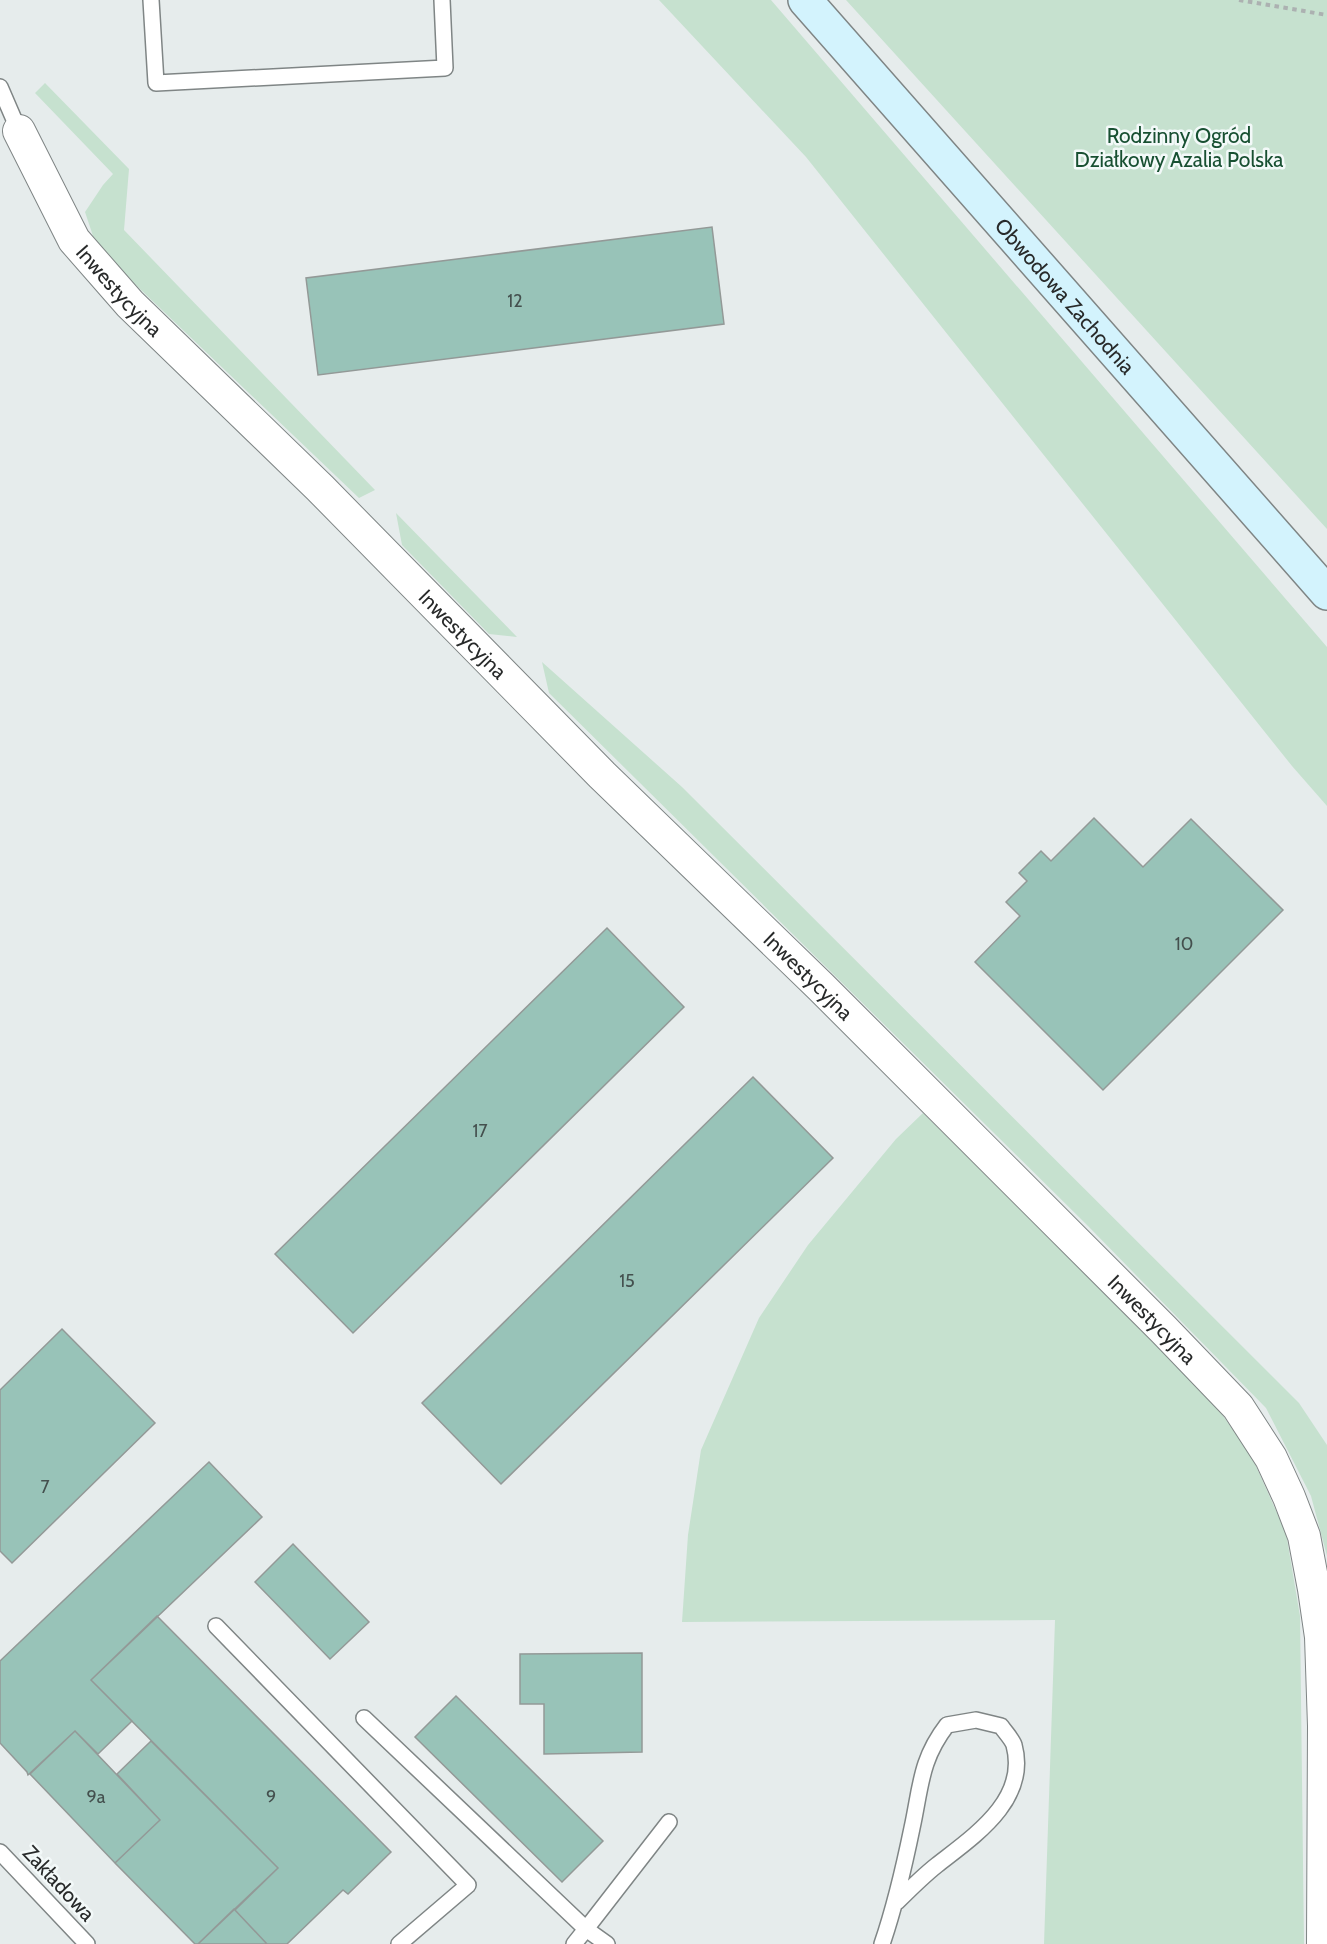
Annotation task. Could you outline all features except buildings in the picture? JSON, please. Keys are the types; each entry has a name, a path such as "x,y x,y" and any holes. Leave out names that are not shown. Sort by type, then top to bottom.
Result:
{"main road":[{"name":"Obwodowa Zachodnia","path":"805,0 1327,593"}],"street":[{"name":"Inwestycyjna","path":"18,131 74,240 130,304 320,488 602,775 821,987 1239,1407 1271,1458 1289,1497 1304,1536 1314,1589 1321,1637 1324,1726 1323,1944"}],"lane":[{"path":"151,0 156,84 445,68 442,0"},
{"path":"0,87 18,131"},
{"path":"216,1626 468,1885 399,1944"},
{"path":"364,1718 586,1929 607,1944"},
{"path":"882,1944 897,1902 924,1763 935,1741 947,1725 975,1720 1001,1726 1014,1744 1016,1775 1005,1805 971,1839 934,1867 897,1902"},
{"path":"574,1944 669,1822"},
{"name":"Zakładowa","path":"0,1852 87,1944"}],"path":[{"path":"1239,0 1327,15"}],"green space":[{"path":"659,0 771,0 1327,647 1327,806 1292,766 806,157"},
{"name":"Rodzinny Ogród Działkowy Azalia Polska","path":"846,0 1327,0 1327,529"},
{"path":"45,83 129,169 124,230 375,490 359,498 119,269 94,239 85,212 113,174 35,93"},
{"path":"396,513 517,637 489,634 402,545"},
{"path":"542,662 682,787 1299,1403 1327,1445 1327,1556 1311,1496 1266,1408 1088,1226 549,693"},
{"path":"923,1113 1205,1390 1252,1457 1286,1533 1300,1616 1304,1944 1044,1944 1055,1620 682,1622 688,1535 701,1450 759,1318 808,1245 896,1139"}]}
